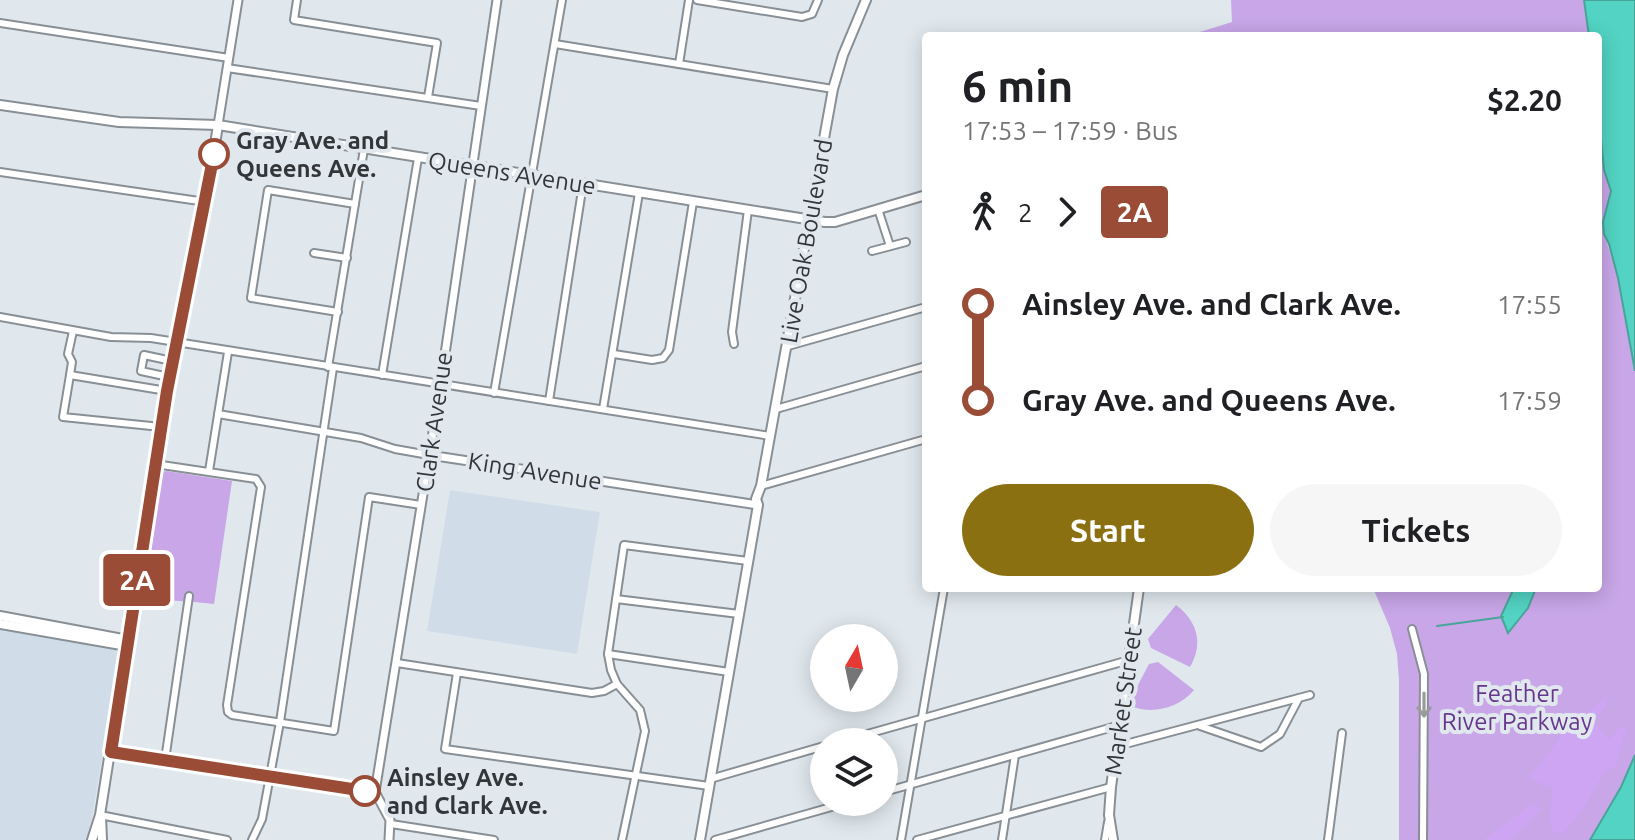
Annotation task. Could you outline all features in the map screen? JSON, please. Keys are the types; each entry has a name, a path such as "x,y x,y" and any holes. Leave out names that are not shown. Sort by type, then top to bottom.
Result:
{"main road":[{"name":"Live Oak Boulevard","path":"700,840 833,89 843,55 866,0"},
{"name":"Queens Avenue","path":"0,105 119,122 218,125 830,222 922,196"},
{"path":"92,840 100,815 111,752 169,377 206,202 218,125"},
{"name":"Market Street","path":"1113,840 1109,815 1111,787 1138,592"},
{"path":"0,616 128,643"},
{"path":"0,624 128,643"},
{"path":"100,815 102,840"}],"street":[{"path":"218,125 238,0"},
{"path":"297,0 294,20 437,43 428,97"},
{"name":"Clark Avenue","path":"375,792 497,0"},
{"path":"494,393 562,0"},
{"path":"679,64 689,0"},
{"path":"697,0 802,17 812,14 818,1"},
{"path":"750,9 752,0"},
{"path":"0,23 229,58"},
{"path":"555,44 833,89"},
{"path":"227,68 481,106"},
{"path":"252,840 262,819 280,722 364,149"},
{"path":"382,375 418,158"},
{"path":"0,172 206,202"},
{"path":"549,401 583,184"},
{"path":"338,312 251,298 268,190 355,204"},
{"path":"603,409 639,193"},
{"path":"614,354 652,360 663,358 669,350 693,202"},
{"path":"878,209 890,246"},
{"path":"734,344 732,332 748,210"},
{"path":"872,251 906,242"},
{"path":"314,253 347,258"},
{"path":"788,346 922,308"},
{"path":"0,317 111,337 151,338 770,436"},
{"path":"73,331 68,354 72,362 63,417 161,427"},
{"path":"209,471 228,352"},
{"path":"169,377 141,371 142,363 144,355 172,361"},
{"path":"776,409 922,367"},
{"path":"70,375 167,391"},
{"name":"King Avenue","path":"218,414 361,438 395,449 429,455 758,505"},
{"path":"761,486 922,440"},
{"path":"155,464 256,479 261,487 228,712 334,731 369,497 421,505"},
{"path":"622,840 645,731 644,720 634,701 617,684 608,654 624,545 748,561"},
{"path":"901,840 943,592"},
{"path":"165,760 189,596"},
{"path":"616,599 739,614"},
{"path":"1412,629 1424,674 1423,840"},
{"path":"608,654 729,672"},
{"path":"887,728 1129,660"},
{"path":"397,663 592,693 617,684"},
{"path":"457,673 445,749 636,776 709,782 810,750"},
{"path":"1118,746 1310,695"},
{"path":"1198,725 1261,747 1280,734 1299,698"},
{"path":"898,788 1120,725"},
{"path":"1328,840 1342,733"},
{"path":"111,752 375,792 391,824 389,840"},
{"path":"1002,840 1015,755"},
{"path":"917,840 1111,787"},
{"path":"715,840 810,813"},
{"path":"100,815 227,840"},
{"name":"Market Street","path":"1105,840 1109,815"},
{"path":"391,824 494,840"}],"shaded area":[{"path":"1584,0 1635,0 1635,371 1618,278 1604,234 1603,222 1611,191 1604,170 1602,149 1602,32 1588,32"},
{"path":"450,490 600,512 577,654 427,631"},
{"path":"1512,592 1534,592 1528,608 1508,633 1501,616"},
{"path":"0,630 121,650 88,840 0,840"},
{"path":"1606,696 1606,706 1593,721 1609,739 1621,726 1627,729 1615,766 1604,773 1584,808 1563,834 1554,833 1550,824 1552,787 1529,776 1559,739 1571,713 1574,710 1579,715 1587,713"},
{"path":"1635,755 1635,840 1590,840 1621,787"},
{"path":"1533,803 1542,809 1511,840 1483,840"}],"green space":[{"path":"1231,0 1584,0 1588,32 1200,32 1232,22"},
{"name":"Feather River Parkway","path":"1602,151 1611,191 1603,222 1604,233 1618,278 1635,371 1635,755 1621,787 1590,840 1399,840 1399,680 1397,654 1375,592 1602,592"},
{"path":"163,472 232,481 214,604 144,597"},
{"path":"1176,605 1189,618 1196,633 1197,649 1190,667 1151,648 1148,639"},
{"path":"1158,662 1194,690 1181,701 1165,708 1148,710 1131,706 1128,704 1149,664"}],"waterway":[{"path":"1437,626 1503,617"}],"bus line":[{"name":"2A","path":"214,154 167,391 111,752 365,791"}],"place":[{"name":"Gray Ave. and Queens Ave.","path":"214,154"},
{"name":"Ainsley Ave. and Clark Ave.","path":"365,791"}]}
